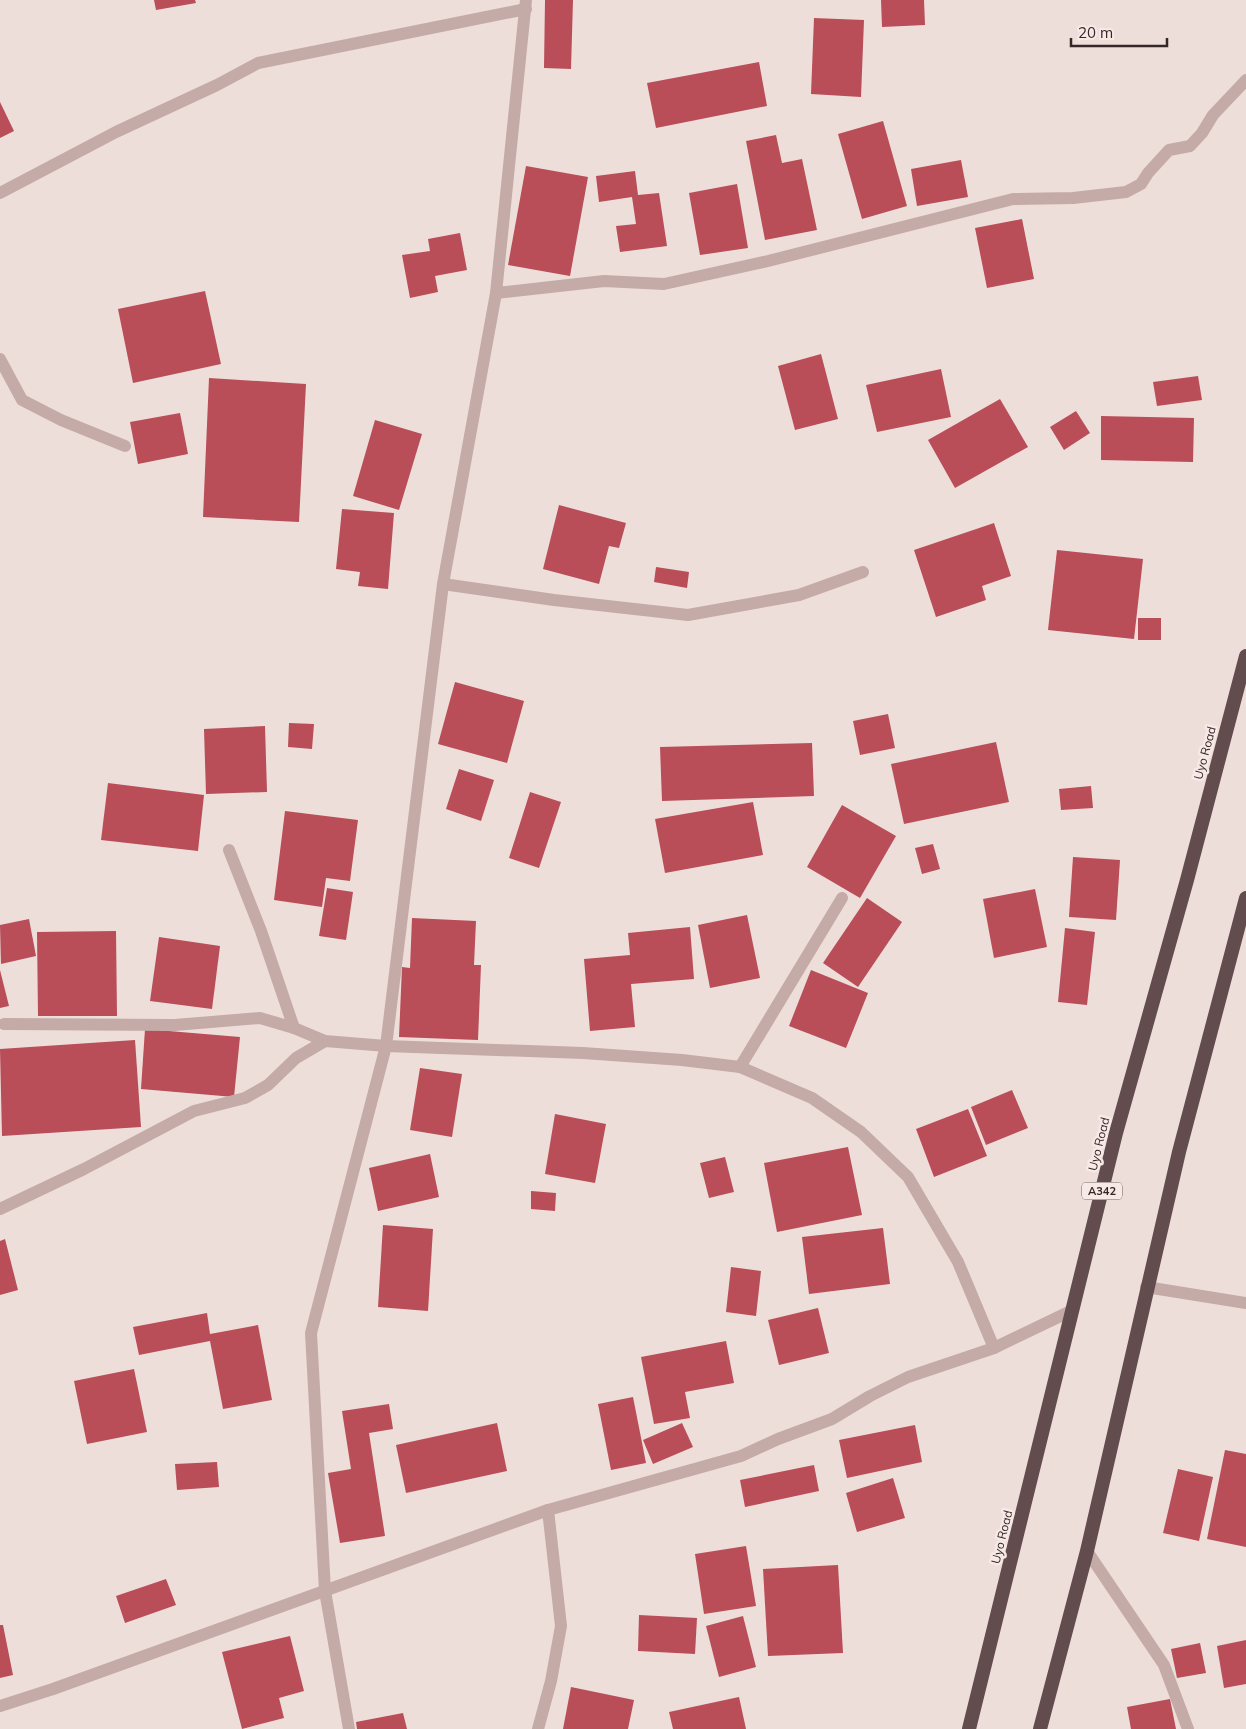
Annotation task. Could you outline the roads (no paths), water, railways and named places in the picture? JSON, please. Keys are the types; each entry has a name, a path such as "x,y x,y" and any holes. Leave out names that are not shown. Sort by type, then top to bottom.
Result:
{"highway":[{"name":"Uyo Road","path":"969,1729 1116,1133 1187,880 1246,656"},
{"path":"1040,1729 1087,1551 1146,1287 1179,1152 1246,898"}],"street":[{"path":"0,193 116,132 217,85 258,63 526,5 496,293 443,584 386,1046 311,1333 325,1591 349,1729"},
{"path":"496,293 604,281 664,284 768,261 1013,199 1074,198 1126,192 1141,184 1148,173 1169,150 1190,146 1202,133 1213,115 1246,80"},
{"path":"0,359 22,400 61,420 125,446"},
{"path":"443,584 554,600 688,615 799,596 864,572"},
{"path":"229,850 261,931 294,1028"},
{"path":"740,1068 842,898"},
{"path":"4,1024 175,1024 260,1018 294,1028 325,1041 386,1046 583,1053 682,1060 740,1068 812,1098 861,1132 908,1177 958,1262 994,1348"},
{"path":"0,1209 84,1169 194,1111 245,1098 268,1085 296,1058 325,1041"},
{"path":"1146,1287 1246,1303"},
{"path":"0,1706 53,1689 548,1510 741,1456 778,1439 832,1419 870,1396 908,1377 994,1348 1073,1310"},
{"path":"538,1729 552,1681 561,1626 548,1510"},
{"path":"1087,1551 1164,1665 1188,1729"}]}
